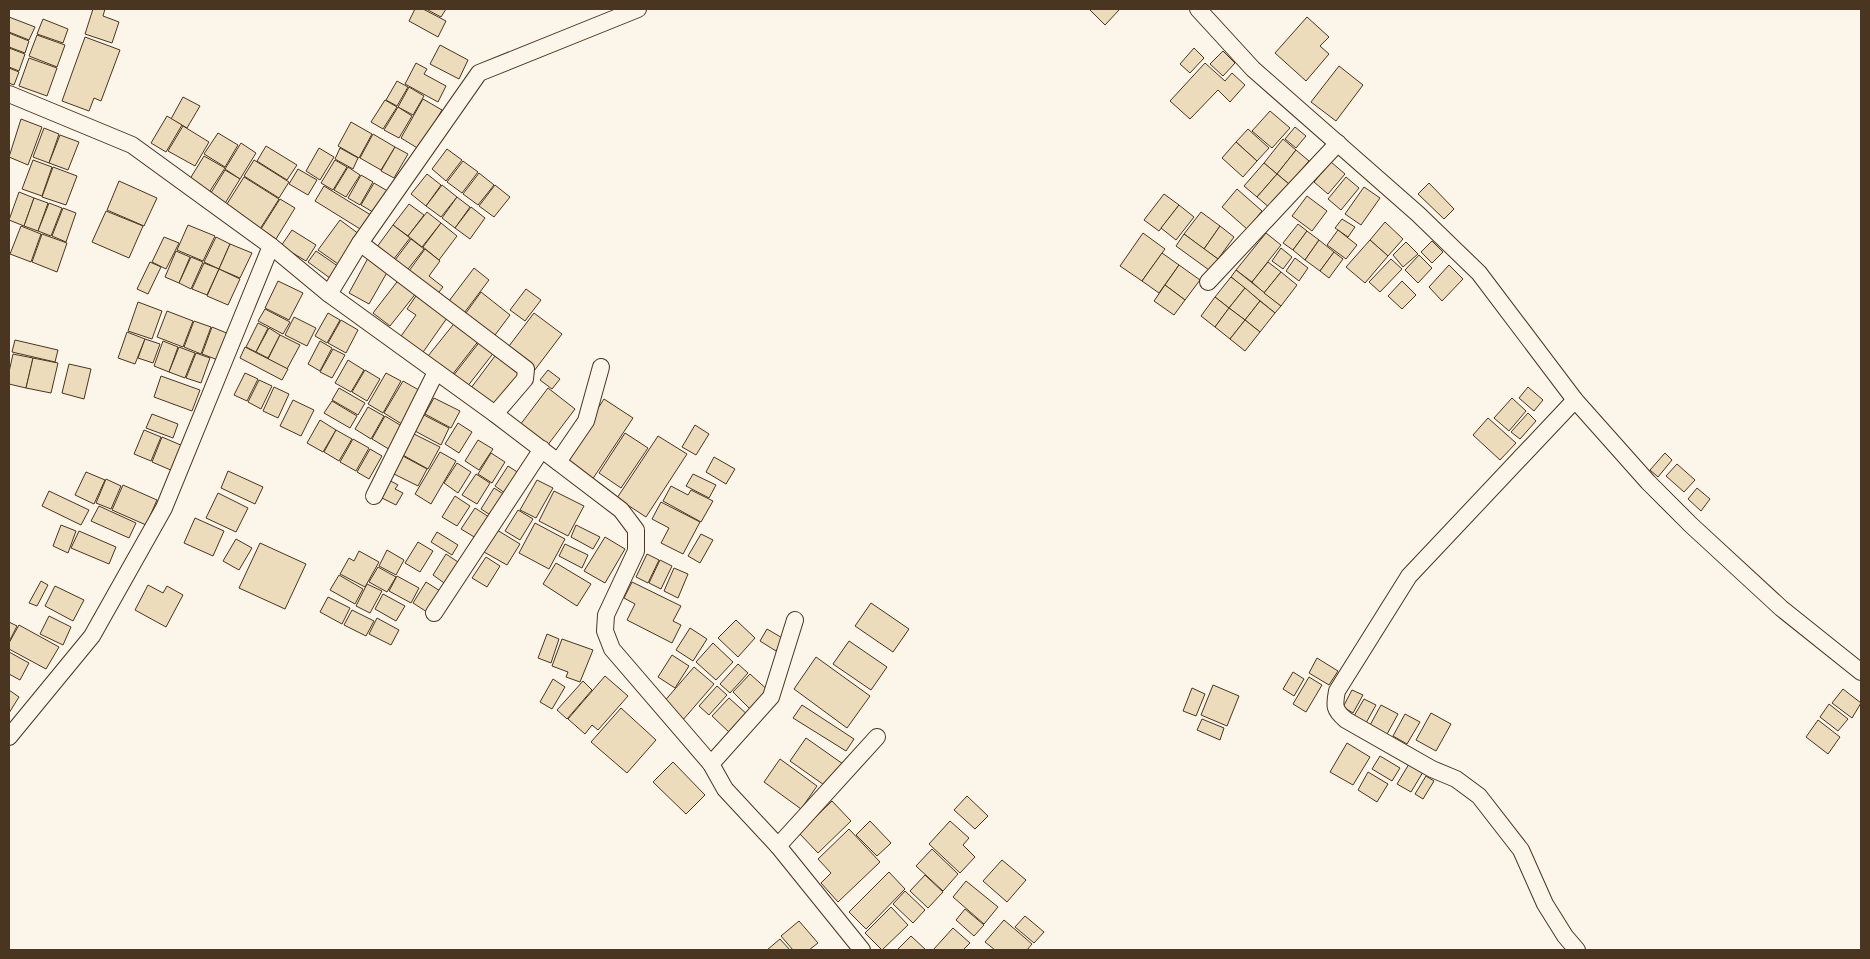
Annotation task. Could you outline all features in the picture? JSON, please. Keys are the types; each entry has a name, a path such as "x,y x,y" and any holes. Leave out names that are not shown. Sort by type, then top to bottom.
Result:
{"street":[{"path":"329,294 360,243 479,73 638,9"},
{"path":"1198,9 1253,68 1418,214 1479,273 1575,400 1629,462 1691,525 1781,608 1861,672"},
{"path":"9,94 132,145 271,246 329,294 496,414 621,510 636,530 636,551 606,615 605,631 612,648 711,764 725,789 778,846 862,950"},
{"path":"1208,282 1338,144"},
{"path":"360,243 526,369 525,379 496,414"},
{"path":"9,737 92,636 164,508 271,246"},
{"path":"558,462 586,421 601,368"},
{"path":"374,496 436,372"},
{"path":"1575,400 1409,576 1336,691 1335,702 1337,712 1346,720 1432,769 1456,779 1479,796 1521,850 1545,904 1565,936 1577,950"},
{"path":"434,613 542,449"},
{"path":"711,764 771,697 795,620"},
{"path":"778,846 877,737"}],"building":[{"path":"93,9 105,9 103,16 119,22 112,43 85,34"},
{"path":"415,9 423,9 446,21 438,37 409,21"},
{"path":"426,9 446,9 441,17"},
{"path":"1089,9 1118,9 1119,10 1105,25"},
{"path":"9,17 35,27 29,40 9,32"},
{"path":"1307,17 1329,37 1320,46 1329,54 1306,81 1275,53"},
{"path":"43,19 68,29 63,43 37,34"},
{"path":"9,33 29,41 25,53 9,47"},
{"path":"37,35 65,45 57,67 29,56"},
{"path":"85,37 120,50 101,101 94,98 89,111 62,101"},
{"path":"440,45 468,60 459,79 430,64"},
{"path":"9,48 25,54 19,71 9,67"},
{"path":"1194,48 1204,58 1190,73 1180,64"},
{"path":"1223,51 1235,63 1223,76 1210,64"},
{"path":"29,58 57,68 47,96 19,86"},
{"path":"416,63 427,69 424,74 446,86 438,102 405,84"},
{"path":"1205,63 1225,81 1232,73 1245,85 1230,102 1218,90 1190,119 1170,101"},
{"path":"1339,66 1363,85 1336,121 1311,102"},
{"path":"9,68 19,72 14,85 9,83"},
{"path":"397,81 408,87 397,106 386,100"},
{"path":"409,87 424,96 413,115 398,107"},
{"path":"183,97 200,106 187,128 171,119"},
{"path":"423,99 442,110 419,149 401,138"},
{"path":"385,100 397,107 383,129 371,122"},
{"path":"398,107 412,116 399,138 384,130"},
{"path":"1270,111 1290,128 1272,148 1252,131"},
{"path":"167,116 182,125 166,152 151,143"},
{"path":"21,119 42,127 28,165 9,157"},
{"path":"351,122 372,134 359,158 338,146"},
{"path":"183,126 209,142 195,166 168,151"},
{"path":"1295,127 1306,136 1296,148 1285,139"},
{"path":"44,128 59,134 49,163 33,157"},
{"path":"1248,129 1269,148 1257,161 1236,142"},
{"path":"218,133 238,145 225,167 204,154"},
{"path":"373,134 395,147 381,170 360,158"},
{"path":"60,135 79,142 68,170 49,163"},
{"path":"1283,139 1296,150 1277,174 1264,163"},
{"path":"1236,142 1257,161 1243,177 1222,158"},
{"path":"241,143 256,153 240,179 225,169"},
{"path":"266,146 297,165 287,180 257,161"},
{"path":"395,147 408,154 394,178 381,171"},
{"path":"319,148 334,157 320,180 306,171"},
{"path":"340,148 358,158 353,169 335,159"},
{"path":"447,149 462,160 446,181 432,169"},
{"path":"1296,150 1309,161 1289,184 1277,174"},
{"path":"204,156 225,168 208,194 188,182"},
{"path":"33,160 52,167 42,196 22,189"},
{"path":"254,160 289,182 279,198 244,176"},
{"path":"335,160 347,167 333,190 321,183"},
{"path":"463,161 478,172 462,193 447,182"},
{"path":"1331,162 1345,174 1328,194 1314,182"},
{"path":"1264,163 1277,174 1257,197 1244,186"},
{"path":"53,167 77,176 66,205 42,197"},
{"path":"348,167 360,175 346,197 334,190"},
{"path":"298,169 317,180 308,195 289,184"},
{"path":"225,170 240,179 224,205 209,196"},
{"path":"479,173 494,185 478,205 463,194"},
{"path":"427,174 441,185 426,206 411,194"},
{"path":"1277,174 1289,184 1270,208 1257,197"},
{"path":"361,175 373,182 360,205 348,198"},
{"path":"244,177 279,199 260,229 225,207"},
{"path":"1346,177 1359,188 1341,210 1328,199"},
{"path":"119,181 157,198 144,226 107,210"},
{"path":"374,183 391,193 378,215 361,205"},
{"path":"1429,183 1454,209 1444,219 1418,194"},
{"path":"442,185 457,197 441,217 426,206"},
{"path":"495,185 510,197 494,217 479,206"},
{"path":"324,186 374,217 365,232 315,201"},
{"path":"1364,187 1380,198 1361,225 1345,214"},
{"path":"1237,189 1262,211 1247,229 1222,207"},
{"path":"19,192 34,198 24,226 9,220"},
{"path":"1164,194 1179,205 1159,231 1144,220"},
{"path":"1307,196 1327,211 1312,231 1292,216"},
{"path":"457,197 470,207 455,228 442,218"},
{"path":"34,198 48,203 38,231 24,226"},
{"path":"280,199 295,208 276,239 261,229"},
{"path":"49,203 62,208 51,236 38,231"},
{"path":"409,204 424,215 408,236 393,225"},
{"path":"1179,205 1194,217 1176,240 1161,228"},
{"path":"471,207 485,218 470,239 455,228"},
{"path":"63,208 76,213 66,242 52,236"},
{"path":"106,211 143,226 129,258 92,242"},
{"path":"427,212 441,223 422,247 408,236"},
{"path":"1201,212 1220,226 1204,249 1184,234"},
{"path":"1342,219 1355,227 1348,237 1335,228"},
{"path":"340,220 363,237 341,266 318,250"},
{"path":"1385,222 1403,239 1388,256 1370,240"},
{"path":"441,223 457,236 439,260 423,247"},
{"path":"1298,224 1307,231 1293,250 1283,243"},
{"path":"188,225 215,236 203,261 177,250"},
{"path":"393,225 410,238 390,264 374,251"},
{"path":"21,226 41,234 31,262 10,254"},
{"path":"1220,226 1234,237 1218,259 1204,249"},
{"path":"292,230 316,245 306,261 281,246"},
{"path":"1338,230 1357,245 1346,259 1327,245"},
{"path":"1307,231 1319,240 1305,260 1293,250"},
{"path":"1143,233 1165,249 1142,281 1120,266"},
{"path":"1266,233 1281,245 1252,282 1236,270"},
{"path":"42,234 67,243 57,272 32,262"},
{"path":"1184,234 1218,259 1209,270 1176,246"},
{"path":"164,237 179,243 166,269 152,262"},
{"path":"216,237 230,244 219,269 204,262"},
{"path":"411,239 424,249 404,274 392,264"},
{"path":"1319,240 1334,252 1320,271 1305,260"},
{"path":"1370,240 1388,256 1365,283 1346,267"},
{"path":"1432,241 1443,252 1432,263 1421,252"},
{"path":"1406,242 1418,254 1403,267 1393,255"},
{"path":"230,244 252,253 240,278 219,269"},
{"path":"1281,248 1292,257 1283,269 1272,261"},
{"path":"425,249 440,261 429,276 443,287 435,297 406,275"},
{"path":"176,251 190,257 179,283 165,277"},
{"path":"316,251 342,269 334,281 308,262"},
{"path":"1334,252 1343,259 1329,278 1320,271"},
{"path":"1162,253 1179,265 1159,293 1142,281"},
{"path":"1419,255 1432,268 1418,283 1405,270"},
{"path":"191,257 203,262 191,289 179,283"},
{"path":"368,258 389,269 369,304 349,293"},
{"path":"1295,258 1308,268 1299,281 1286,271"},
{"path":"1391,259 1402,269 1380,292 1369,282"},
{"path":"150,262 161,267 148,294 137,289"},
{"path":"1268,262 1281,272 1264,293 1252,282"},
{"path":"204,263 219,269 207,295 192,289"},
{"path":"1179,265 1200,280 1185,300 1165,285"},
{"path":"1449,265 1463,279 1442,301 1429,287"},
{"path":"474,268 489,280 461,317 446,305"},
{"path":"219,269 240,279 228,305 207,296"},
{"path":"1236,270 1281,306 1275,313 1231,277"},
{"path":"1281,272 1297,285 1281,306 1264,293"},
{"path":"1231,277 1245,288 1229,308 1215,297"},
{"path":"400,278 417,292 390,326 373,313"},
{"path":"278,281 303,293 289,320 265,308"},
{"path":"1402,281 1416,295 1402,309 1388,296"},
{"path":"1165,285 1185,300 1174,315 1154,301"},
{"path":"1245,288 1260,301 1245,320 1229,308"},
{"path":"526,289 541,300 525,321 510,310"},
{"path":"481,292 510,315 492,339 463,317"},
{"path":"416,296 447,318 421,355 399,339 416,315 407,309"},
{"path":"1215,297 1229,308 1215,327 1201,316"},
{"path":"1260,301 1275,313 1260,332 1245,320"},
{"path":"138,302 162,311 152,339 128,331"},
{"path":"1229,308 1245,320 1230,339 1215,327"},
{"path":"265,309 290,322 283,334 258,321"},
{"path":"167,311 193,321 183,347 157,337"},
{"path":"328,313 340,320 327,343 315,336"},
{"path":"534,313 562,334 534,371 506,350"},
{"path":"294,317 316,328 307,346 285,335"},
{"path":"341,320 358,330 346,353 328,343"},
{"path":"457,320 480,339 452,375 428,356"},
{"path":"1245,320 1260,332 1245,351 1230,339"},
{"path":"194,321 211,327 201,354 184,347"},
{"path":"258,323 268,328 256,352 246,347"},
{"path":"212,327 229,334 218,360 202,354"},
{"path":"269,328 280,335 268,358 256,352"},
{"path":"127,332 145,339 135,364 118,358"},
{"path":"280,335 300,345 287,369 268,359"},
{"path":"145,339 160,344 153,363 138,358"},
{"path":"15,340 58,350 55,362 12,352"},
{"path":"481,340 495,351 467,387 453,376"},
{"path":"163,341 178,347 169,372 154,366"},
{"path":"320,341 332,348 320,371 308,364"},
{"path":"179,347 195,353 185,378 169,372"},
{"path":"245,347 288,369 282,380 240,358"},
{"path":"333,349 345,355 332,378 320,372"},
{"path":"498,352 526,372 498,409 471,388"},
{"path":"196,353 210,358 201,383 186,378"},
{"path":"13,354 33,358 26,388 9,384 9,372"},
{"path":"33,358 58,363 51,393 26,388"},
{"path":"348,360 364,370 351,392 335,383"},
{"path":"69,364 91,369 84,399 62,393"},
{"path":"365,370 380,379 367,401 352,392"},
{"path":"548,370 560,379 552,389 540,380"},
{"path":"245,373 258,379 247,401 234,395"},
{"path":"386,373 401,381 383,413 368,404"},
{"path":"161,376 200,390 192,411 154,397"},
{"path":"259,380 272,386 261,409 248,402"},
{"path":"403,381 424,393 405,426 384,413"},
{"path":"274,387 289,394 278,418 263,411"},
{"path":"1528,387 1543,400 1534,411 1519,398"},
{"path":"339,388 365,403 358,415 332,400"},
{"path":"548,388 575,409 547,446 520,425"},
{"path":"434,398 460,411 451,428 425,414"},
{"path":"1512,398 1526,411 1509,431 1494,418"},
{"path":"604,399 633,418 592,480 563,462"},
{"path":"293,400 314,410 301,436 280,426"},
{"path":"332,401 357,416 350,428 324,413"},
{"path":"368,407 384,416 371,439 355,429"},
{"path":"1528,413 1536,421 1520,439 1511,432"},
{"path":"152,414 178,424 173,438 146,428"},
{"path":"424,415 449,428 441,445 415,431"},
{"path":"385,416 405,428 392,451 372,439"},
{"path":"1488,418 1516,443 1500,460 1473,435"},
{"path":"320,420 336,430 323,452 307,443"},
{"path":"458,423 472,432 459,453 445,444"},
{"path":"695,425 709,434 696,455 682,447"},
{"path":"144,430 161,437 151,461 134,454"},
{"path":"336,430 352,439 339,461 324,452"},
{"path":"412,433 440,447 428,469 401,454"},
{"path":"625,433 648,448 621,488 599,473"},
{"path":"658,436 687,454 646,517 617,498"},
{"path":"162,437 183,446 173,471 152,462"},
{"path":"353,439 369,448 356,471 340,462"},
{"path":"478,440 493,449 479,470 465,461"},
{"path":"370,449 382,456 369,479 357,472"},
{"path":"440,452 456,461 431,504 415,494"},
{"path":"491,453 505,462 492,483 478,474"},
{"path":"1665,453 1672,460 1658,477 1650,470"},
{"path":"401,455 427,469 418,486 392,473"},
{"path":"714,457 735,469 726,484 706,472"},
{"path":"457,463 471,472 458,493 444,483"},
{"path":"1677,464 1695,480 1684,492 1666,476"},
{"path":"508,466 522,475 509,496 495,486"},
{"path":"228,471 263,487 255,504 221,488"},
{"path":"86,472 105,480 94,504 75,495"},
{"path":"476,474 490,483 477,504 462,495"},
{"path":"693,474 716,485 709,498 686,486"},
{"path":"106,479 121,486 111,509 96,503"},
{"path":"387,479 398,485 395,489 403,493 396,505 378,496"},
{"path":"537,480 553,488 536,518 520,510"},
{"path":"123,485 157,500 146,525 112,510"},
{"path":"671,486 688,495 691,490 713,501 701,522 663,501"},
{"path":"494,488 508,497 495,518 481,509"},
{"path":"1697,488 1710,499 1701,511 1688,499"},
{"path":"49,491 89,510 81,525 42,506"},
{"path":"554,491 584,506 568,536 539,521"},
{"path":"218,493 248,508 236,532 206,518"},
{"path":"455,496 470,506 457,526 442,517"},
{"path":"661,502 700,522 683,554 661,543 669,528 652,519"},
{"path":"99,506 136,523 129,538 91,521"},
{"path":"475,508 489,517 476,538 461,529"},
{"path":"518,510 533,519 520,540 505,531"},
{"path":"195,518 224,531 213,556 184,543"},
{"path":"535,523 565,539 549,569 519,553"},
{"path":"61,525 76,531 68,553 53,546"},
{"path":"576,525 600,537 593,549 571,537"},
{"path":"497,530 520,544 507,565 484,552"},
{"path":"79,531 116,547 109,564 71,548"},
{"path":"437,532 458,545 452,555 431,542"},
{"path":"701,534 713,540 700,563 688,556"},
{"path":"605,537 625,549 605,583 584,571"},
{"path":"236,539 252,548 239,570 223,561"},
{"path":"418,542 433,551 420,572 405,563"},
{"path":"260,543 306,564 285,609 239,588"},
{"path":"565,544 588,555 582,568 559,556"},
{"path":"387,550 404,560 396,575 379,566"},
{"path":"359,551 379,562 365,587 340,574 349,558 354,561"},
{"path":"446,554 461,564 447,585 433,575"},
{"path":"647,554 659,560 648,583 636,577"},
{"path":"486,557 500,566 487,587 472,578"},
{"path":"660,560 672,566 661,589 649,583"},
{"path":"556,563 591,584 577,606 543,584"},
{"path":"378,567 396,577 387,592 369,582"},
{"path":"674,568 688,574 678,598 664,591"},
{"path":"339,575 363,589 355,604 330,590"},
{"path":"397,576 419,588 411,603 389,591"},
{"path":"41,581 48,585 37,606 29,603"},
{"path":"426,582 440,591 427,612 413,603"},
{"path":"632,582 681,606 673,621 681,625 672,643 627,620 635,604 624,598"},
{"path":"367,584 382,591 370,613 356,606"},
{"path":"148,585 163,593 167,586 183,595 166,627 135,610"},
{"path":"55,586 84,600 73,621 45,606"},
{"path":"383,594 405,606 396,621 375,609"},
{"path":"328,597 350,608 342,624 320,612"},
{"path":"871,603 909,629 893,652 855,626"},
{"path":"352,610 374,621 366,636 344,625"},
{"path":"49,616 71,627 63,645 40,634"},
{"path":"377,618 399,630 391,645 369,634"},
{"path":"736,620 755,638 738,657 718,638"},
{"path":"9,622 17,626 9,642"},
{"path":"19,625 59,647 46,669 9,649 9,643"},
{"path":"690,628 707,639 693,661 676,650"},
{"path":"767,629 784,639 776,651 760,641"},
{"path":"547,634 559,639 551,663 538,658"},
{"path":"562,639 593,650 580,682 566,677 568,672 552,666"},
{"path":"849,641 887,667 871,690 833,664"},
{"path":"713,643 733,662 716,680 696,662"},
{"path":"9,652 29,663 20,680 9,674"},
{"path":"672,655 689,666 675,688 658,677"},
{"path":"816,657 870,696 847,728 794,689"},
{"path":"1317,658 1338,671 1329,685 1309,673"},
{"path":"738,664 748,673 730,693 720,684"},
{"path":"694,667 714,684 682,721 662,704"},
{"path":"1293,672 1304,679 1294,696 1283,689"},
{"path":"750,674 770,692 752,711 733,692"},
{"path":"605,676 628,696 598,730 592,725 585,734 568,719"},
{"path":"1309,677 1322,685 1306,712 1293,704"},
{"path":"553,679 565,687 552,709 540,702"},
{"path":"583,681 592,690 567,719 557,710"},
{"path":"1213,685 1239,696 1227,726 1201,715"},
{"path":"717,686 727,695 709,715 699,706"},
{"path":"1192,688 1205,694 1196,716 1183,711"},
{"path":"1843,689 1861,703 1852,718 1832,703"},
{"path":"9,690 19,697 9,713"},
{"path":"1352,690 1363,695 1353,713 1343,707"},
{"path":"729,698 749,716 731,734 712,716"},
{"path":"1364,699 1376,705 1366,723 1354,716"},
{"path":"1829,704 1848,719 1838,731 1820,717"},
{"path":"802,705 854,739 846,751 793,718"},
{"path":"1381,705 1398,714 1386,736 1369,727"},
{"path":"621,708 656,740 627,773 591,742"},
{"path":"1431,713 1451,724 1436,751 1416,740"},
{"path":"1405,714 1420,722 1407,744 1393,736"},
{"path":"1202,719 1224,728 1220,740 1197,730"},
{"path":"1818,720 1840,737 1828,754 1806,737"},
{"path":"806,738 843,764 827,787 790,761"},
{"path":"1347,743 1370,757 1353,785 1330,772"},
{"path":"1380,756 1400,768 1392,781 1372,769"},
{"path":"780,759 817,786 801,809 764,782"},
{"path":"673,762 705,795 686,814 653,782"},
{"path":"1409,764 1423,772 1411,792 1397,784"},
{"path":"1368,772 1388,784 1377,802 1358,790"},
{"path":"1426,776 1434,781 1423,799 1415,794"},
{"path":"967,796 988,816 975,829 954,810"},
{"path":"832,801 851,821 818,853 799,833"},
{"path":"870,821 891,843 877,856 856,835"},
{"path":"950,821 969,838 963,845 975,857 960,873 929,844"},
{"path":"849,829 880,862 838,902 821,883 831,873 818,859"},
{"path":"932,849 958,874 943,891 916,866"},
{"path":"1002,860 1026,880 1007,902 983,881"},
{"path":"889,872 905,889 866,929 849,912"},
{"path":"925,875 943,892 928,908 910,891"},
{"path":"966,881 998,907 984,924 953,897"},
{"path":"905,891 925,910 913,923 893,904"},
{"path":"891,907 908,925 882,950 865,933"},
{"path":"965,909 984,925 974,936 956,920"},
{"path":"1025,916 1044,932 1034,943 1015,927"},
{"path":"1004,920 1032,944 1027,950 995,950 985,942"},
{"path":"799,921 818,943 809,950 793,950 781,936"},
{"path":"953,928 970,943 963,950 933,950"},
{"path":"911,936 926,950 897,950"},
{"path":"780,939 790,950 767,950"}]}
